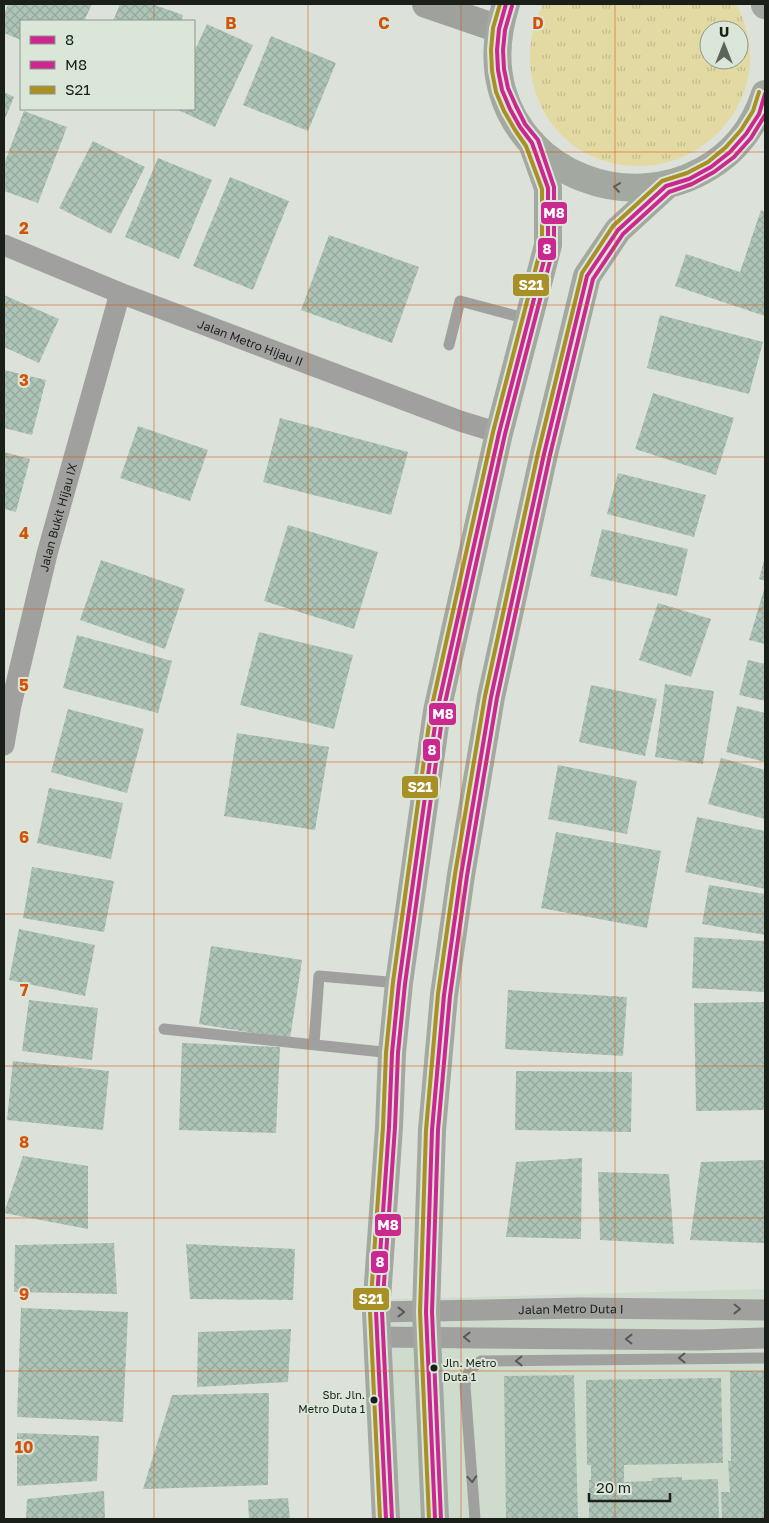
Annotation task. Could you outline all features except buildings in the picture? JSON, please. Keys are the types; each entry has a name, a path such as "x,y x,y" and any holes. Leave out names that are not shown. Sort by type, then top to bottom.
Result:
{"highway":[{"path":"502,16 497,50 498,70 502,90 520,127 532,144 550,160 575,176 602,185 631,189 666,186 689,179 711,167 730,152 746,134 759,114 765,94"},
{"path":"386,1519 376,1324 392,1052 398,983 437,711 499,433 548,245 548,188 532,144"},
{"path":"436,1519 426,1324 432,1130 444,995 464,856 491,697 544,454 587,276 618,230 666,186"}],"main road":[{"path":"437,5 502,16"}],"street":[{"name":"Jalan Metro Hijau II","path":"4,245 120,293 460,421 499,433"},
{"name":"Jalan Bukit Hijau IX","path":"4,745 11,704 47,554 120,293"},
{"name":"Jalan Metro Duta I","path":"376,1324 426,1324 580,1308 765,1310"},
{"path":"580,1308 580,1338"},
{"path":"700,1308 700,1349"},
{"name":"Jalan Metro Duta I","path":"426,1324 495,1338 580,1338 700,1349 765,1338"}],"lane":[{"path":"449,345 460,300 528,319"},
{"path":"314,1044 319,976 398,983"},
{"path":"164,1029 392,1052"},
{"path":"495,1338 495,1361"},
{"path":"475,1519 465,1386 467,1373 481,1361 700,1349 765,1358"}],"shaded area":[{"path":"765,1289 765,1519 375,1519 366,1300"}],"green space":[{"path":"543,4 736,4 743,20 699,20 699,70 749,70 749,42 750,60 749,72 747,84 743,95 732,116 718,133 701,147 681,158 660,164 638,166 616,164 594,157 574,146 557,130 544,112 536,92 531,70 530,48 534,25"}],"transit line":[{"name":"S21","path":"380,1519 370,1312 383,1127 386,1053 393,982 431,710 493,432 542,244 542,189 526,146 504,111 496,92 492,71 493,28 500,4"},
{"name":"8","path":"386,1519 376,1312 389,1127 392,1053 399,983 437,711 499,433 548,245 548,188 532,143 510,109 502,90 498,70 499,29 506,4"},
{"name":"M8","path":"392,1519 382,1312 395,1127 398,1053 405,984 443,712 505,434 554,246 554,187 538,140 525,124 508,88 504,69 505,30 512,6"},
{"name":"S21","path":"429,1519 420,1312 426,1130 438,994 455,874 485,696 538,453 582,273 613,226 662,181 687,173 708,162 726,147 741,130 753,111 759,92"},
{"name":"8","path":"435,1519 426,1312 432,1130 444,995 461,875 491,697 544,454 587,276 618,230 666,186 689,179 711,167 730,152 746,134 759,114 765,94"},
{"name":"M8","path":"441,1519 432,1312 438,1130 450,996 467,876 497,698 550,455 593,279 623,234 669,192 692,184 714,172 734,157 751,138 765,115"}],"place":[{"name":"Jln. Metro Duta 1","path":"434,1368"},
{"name":"Sbr. Jln. Metro Duta 1","path":"374,1400"}]}
